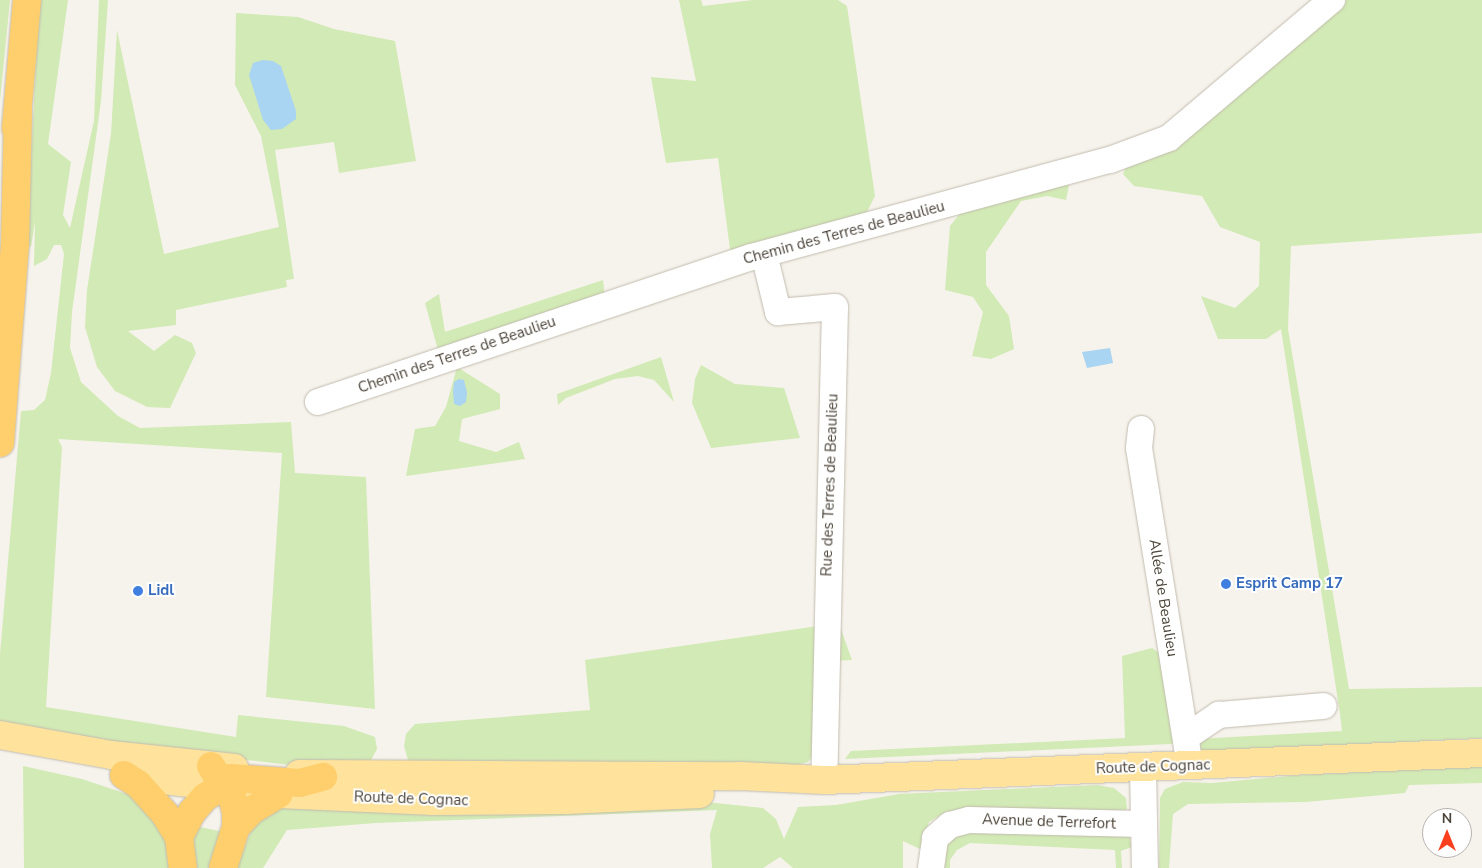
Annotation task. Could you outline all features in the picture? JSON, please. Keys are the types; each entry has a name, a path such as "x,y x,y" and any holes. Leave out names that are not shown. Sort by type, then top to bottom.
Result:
{"highway":[{"path":"0,443 7,254 27,0"},
{"path":"0,172 18,110"},
{"path":"124,775 152,798 179,837 183,868"},
{"path":"179,837 192,812 205,797 217,776"},
{"path":"217,776 300,784 323,777"},
{"path":"217,776 234,804 236,827 223,868"},
{"path":"236,827 252,810 279,794"}],"main road":[{"name":"Route de Cognac","path":"8,745 217,776 279,794 434,801 527,801 755,790 824,780"},
{"name":"Route de Cognac","path":"8,745 124,775 217,776"},
{"name":"Route de Cognac","path":"323,777 740,776 824,780 1482,753"}],"street":[{"name":"Chemin des Terres de Beaulieu","path":"318,402 764,254 1110,160 1169,138 1332,0"},
{"name":"Rue des Terres de Beaulieu","path":"764,254 778,312 835,307 824,780"},
{"name":"Allée de Beaulieu","path":"1140,429 1139,448 1190,766"},
{"path":"1186,738 1219,715 1324,706"},
{"path":"1143,768 1142,824 1145,868"},
{"name":"Avenue de Terrefort","path":"931,868 935,838 950,825 969,820 1142,824"}],"green space":[{"path":"0,0 10,0 0,101"},
{"path":"39,0 68,0 48,144 71,162 63,215 70,228 94,121 99,0 108,0 101,101 72,312 70,348 81,382 118,416 140,428 291,422 295,473 366,477 375,709 266,697 282,453 58,439 62,447 46,707 236,737 238,715 344,726 375,737 377,749 371,760 355,764 299,766 143,748 0,723 0,654 21,411 34,410 45,400 51,373 64,254 61,245 54,245 47,259 34,266 35,221 31,247 27,244"},
{"path":"679,0 701,0 703,6 753,0 838,0 847,6 875,196 866,214 731,257 718,158 666,163 651,77 696,81"},
{"path":"1332,0 1482,0 1482,233 1291,246 1288,329 1349,689 1482,687 1482,738 1212,752 1198,749 1196,739 1342,731 1281,329 1266,339 1218,339 1201,296 1235,308 1259,286 1260,242 1220,227 1202,196 1134,186 1123,174 1128,162"},
{"path":"236,13 298,17 334,29 395,41 416,161 339,173 334,142 275,150 294,279 286,280 287,287 176,310 176,325 128,331 154,351 175,335 192,343 196,353 170,408 147,407 115,391 97,367 85,327 87,290 111,134 117,30 164,254 279,227 261,136 235,85"},
{"path":"1070,180 1066,200 1047,196 1021,201 986,252 986,285 1009,316 1014,349 991,359 972,356 983,312 973,297 945,290 950,226 961,212"},
{"path":"603,280 605,298 438,350 425,303 439,294 445,332"},
{"path":"661,357 674,402 654,380 638,376 615,379 566,398 558,405 557,394"},
{"path":"701,365 735,384 784,388 800,438 711,448 692,403 695,379"},
{"path":"457,367 500,394 500,409 462,419 459,441 496,452 519,442 525,459 406,476 415,429 435,426 446,407"},
{"path":"833,607 852,660 831,661"},
{"path":"818,626 814,755 808,762 797,765 435,767 408,760 404,746 406,734 415,724 590,710 585,660"},
{"path":"1152,648 1161,654 1181,739 1171,744 845,759 851,751 1125,738 1122,656"},
{"path":"23,766 82,779 136,797 164,832 173,868 24,868"},
{"path":"1482,766 1482,783 1409,785 1405,793 1305,802 1188,804 1173,814 1169,868 1159,868 1160,798 1165,789 1183,782 1212,783 1301,775"},
{"path":"1097,785 1114,788 1126,798 1127,809 1118,814 1040,817 947,811 929,822 920,849 903,841 903,868 793,868 780,857 763,868 712,868 710,834 717,810 376,823 287,830 263,868 237,868 252,828 270,813 285,805 706,802 763,808 776,819 784,839 798,807 836,805 899,794"},
{"path":"195,826 224,832 216,868 193,868 192,837"},
{"path":"955,831 1128,832 1132,847 1121,851 1122,868 1116,868 1115,850 970,843 957,850 950,860 950,868 934,868 941,841"}],"water":[{"path":"263,60 273,61 281,66 296,111 296,119 282,129 271,130 263,120 249,75 253,63"},
{"path":"1110,348 1113,363 1087,368 1082,352"},
{"path":"459,379 464,380 467,393 466,402 460,406 454,404 453,391 454,382"}],"place":[{"name":"Esprit Camp 17","path":"1226,584"},
{"name":"Lidl","path":"138,591"}]}
